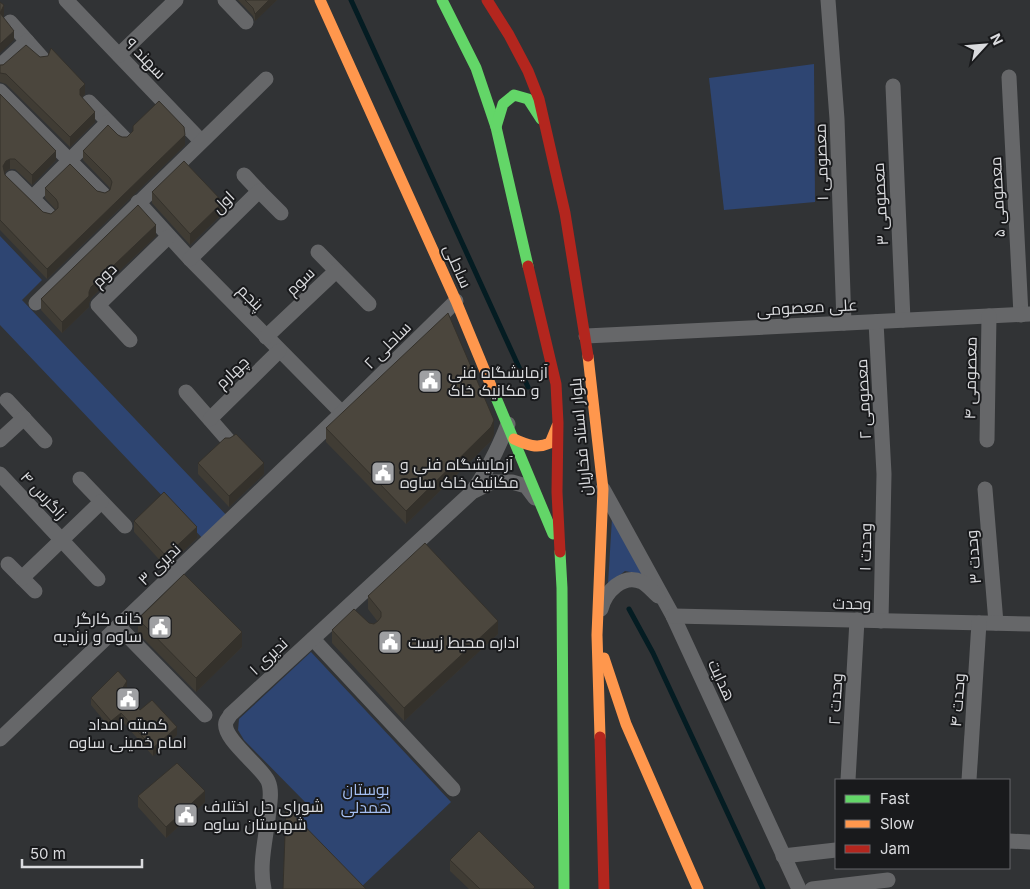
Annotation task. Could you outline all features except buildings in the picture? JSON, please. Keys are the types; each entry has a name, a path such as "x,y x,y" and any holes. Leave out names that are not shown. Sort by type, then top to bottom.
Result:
{"main road":[{"name":"ساحلی","path":"320,0 456,301 558,548"},
{"name":"بلوار استاد فخاریان","path":"442,0 476,68 496,127 556,384 558,423 556,492 562,588 564,889"},
{"name":"بلوار استاد فخاریان","path":"487,0 509,35 528,71 539,99 565,213 586,336 604,490 598,628 604,889"},
{"path":"496,127 499,110 508,98 514,95 528,99 546,128"},
{"path":"514,439 530,446 542,448 550,443 558,423"},
{"path":"598,628 626,724 698,889"}],"street":[{"name":"سهند ۹","path":"66,0 201,141"},
{"path":"119,55 176,0"},
{"path":"225,0 246,22"},
{"name":"معصومی ۱","path":"828,0 837,119 844,323"},
{"path":"10,22 42,58"},
{"path":"0,66 27,41"},
{"name":"معصومی ۵","path":"1009,77 1026,315"},
{"path":"36,303 266,78"},
{"name":"معصومی ۳","path":"893,86 903,320"},
{"path":"0,91 103,194"},
{"path":"89,102 124,138"},
{"path":"32,198 108,122"},
{"path":"244,175 259,191"},
{"path":"12,178 49,215"},
{"name":"اول","path":"190,259 259,191 281,213"},
{"name":"پنجم","path":"138,202 168,237 342,413"},
{"name":"دوم","path":"130,340 98,305 168,237"},
{"path":"318,252 369,304"},
{"name":"سوم","path":"266,337 336,271"},
{"name":"ساحلی ۲","path":"342,413 456,301"},
{"name":"علی معصومی","path":"586,336 1026,315"},
{"name":"معصومی ۴","path":"987,440 989,316"},
{"name":"معصومی ۲","path":"876,322 884,474"},
{"name":"چهارم","path":"210,419 279,351"},
{"path":"186,392 228,440"},
{"path":"7,400 45,441"},
{"name":"ندیری ۳","path":"0,739 342,413"},
{"path":"0,440 24,418"},
{"path":"471,493 487,470 508,424"},
{"name":"زاگرس ۴","path":"0,474 98,578"},
{"name":"وحدت ۱","path":"881,621 884,474"},
{"path":"80,479 125,526"},
{"path":"471,493 492,482 512,482 526,486 544,512"},
{"name":"وحدت ۳","path":"985,489 996,623"},
{"name":"هدایت","path":"604,490 670,610 799,889"},
{"name":"ندیری ۱","path":"263,887 263,854 270,787 264,775 233,741 226,730 226,723 230,715 471,493"},
{"path":"22,578 102,502"},
{"path":"8,564 35,592"},
{"path":"598,628 603,601 612,588 628,580 642,582 670,610"},
{"path":"351,604 361,616"},
{"name":"وحدت","path":"670,610 881,621 1030,624"},
{"name":"وحدت ۲","path":"848,779 857,620"},
{"name":"وحدت ۴","path":"969,779 979,623"},
{"path":"118,626 205,715"},
{"path":"313,639 452,789"},
{"path":"1010,840 1030,842"},
{"path":"783,856 835,850"},
{"path":"812,889 888,880"}],"green space":[{"path":"814,64 815,202 724,210 709,78"},
{"path":"0,236 42,280 22,300 230,519 206,542 0,325"},
{"path":"612,518 646,575 625,571 608,584"},
{"name":"بوستان همدلی","path":"311,652 451,802 359,889 286,822 306,803 244,740 238,730 239,719"}],"waterway":[{"path":"351,0 528,387"},
{"path":"629,609 653,653 763,889"}],"traffic: fast":[{"path":"442,0 476,68 496,127 528,266"},
{"path":"496,127 503,104 514,95 528,99 541,119"},
{"path":"494,393 553,534"},
{"path":"560,552 562,588 564,889"}],"traffic: slow":[{"path":"320,0 456,301 494,393"},
{"path":"588,356 603,489 597,635 600,737"},
{"path":"514,439 532,446 545,445 550,443 557,426"},
{"path":"604,658 626,724 698,889"}],"traffic: jam":[{"path":"487,0 509,35 528,71 539,99 565,213 588,356"},
{"path":"528,266 556,384 558,423 557,492 560,552"},
{"path":"600,737 604,889"}],"place":[{"name":"آزمایشگاه فنی و مکانیک خاک","path":"430,381"},
{"name":"آزمایشگاه فنی و مکانیک خاک ساوه","path":"383,473"},
{"name":"خانه کارگر ساوه و زرندیه","path":"160,627"},
{"name":"اداره محیط زیست","path":"390,642"},
{"name":"کمیته امداد امام خمینی ساوه","path":"128,699"},
{"name":"شورای حل اختلاف شهرستان ساوه","path":"186,815"}]}
